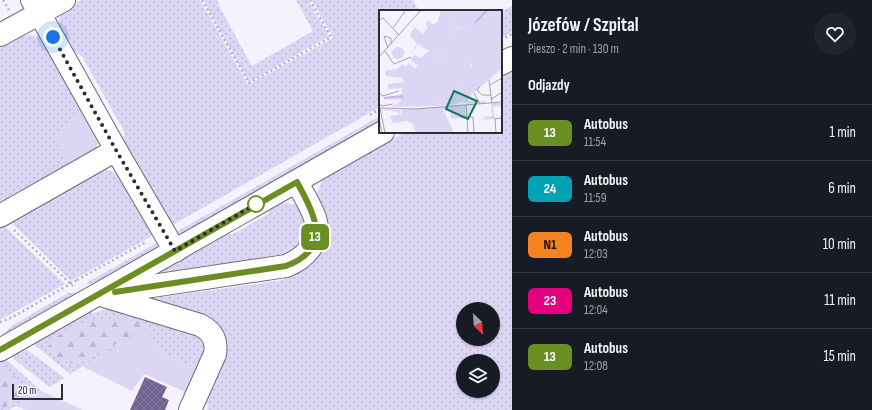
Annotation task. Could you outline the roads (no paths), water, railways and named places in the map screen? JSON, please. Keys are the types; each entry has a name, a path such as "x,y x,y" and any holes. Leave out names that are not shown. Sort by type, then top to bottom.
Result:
{"street":[{"path":"0,35 36,7 64,0"},
{"path":"36,7 116,150 175,251"},
{"path":"502,63 512,58"},
{"path":"0,350 381,133"},
{"path":"0,216 116,150"},
{"path":"99,294 286,266 297,262 309,252 314,242 316,232 315,219 297,182"},
{"path":"99,294 200,325 208,330 214,338 216,345 215,354 190,410"}]}
